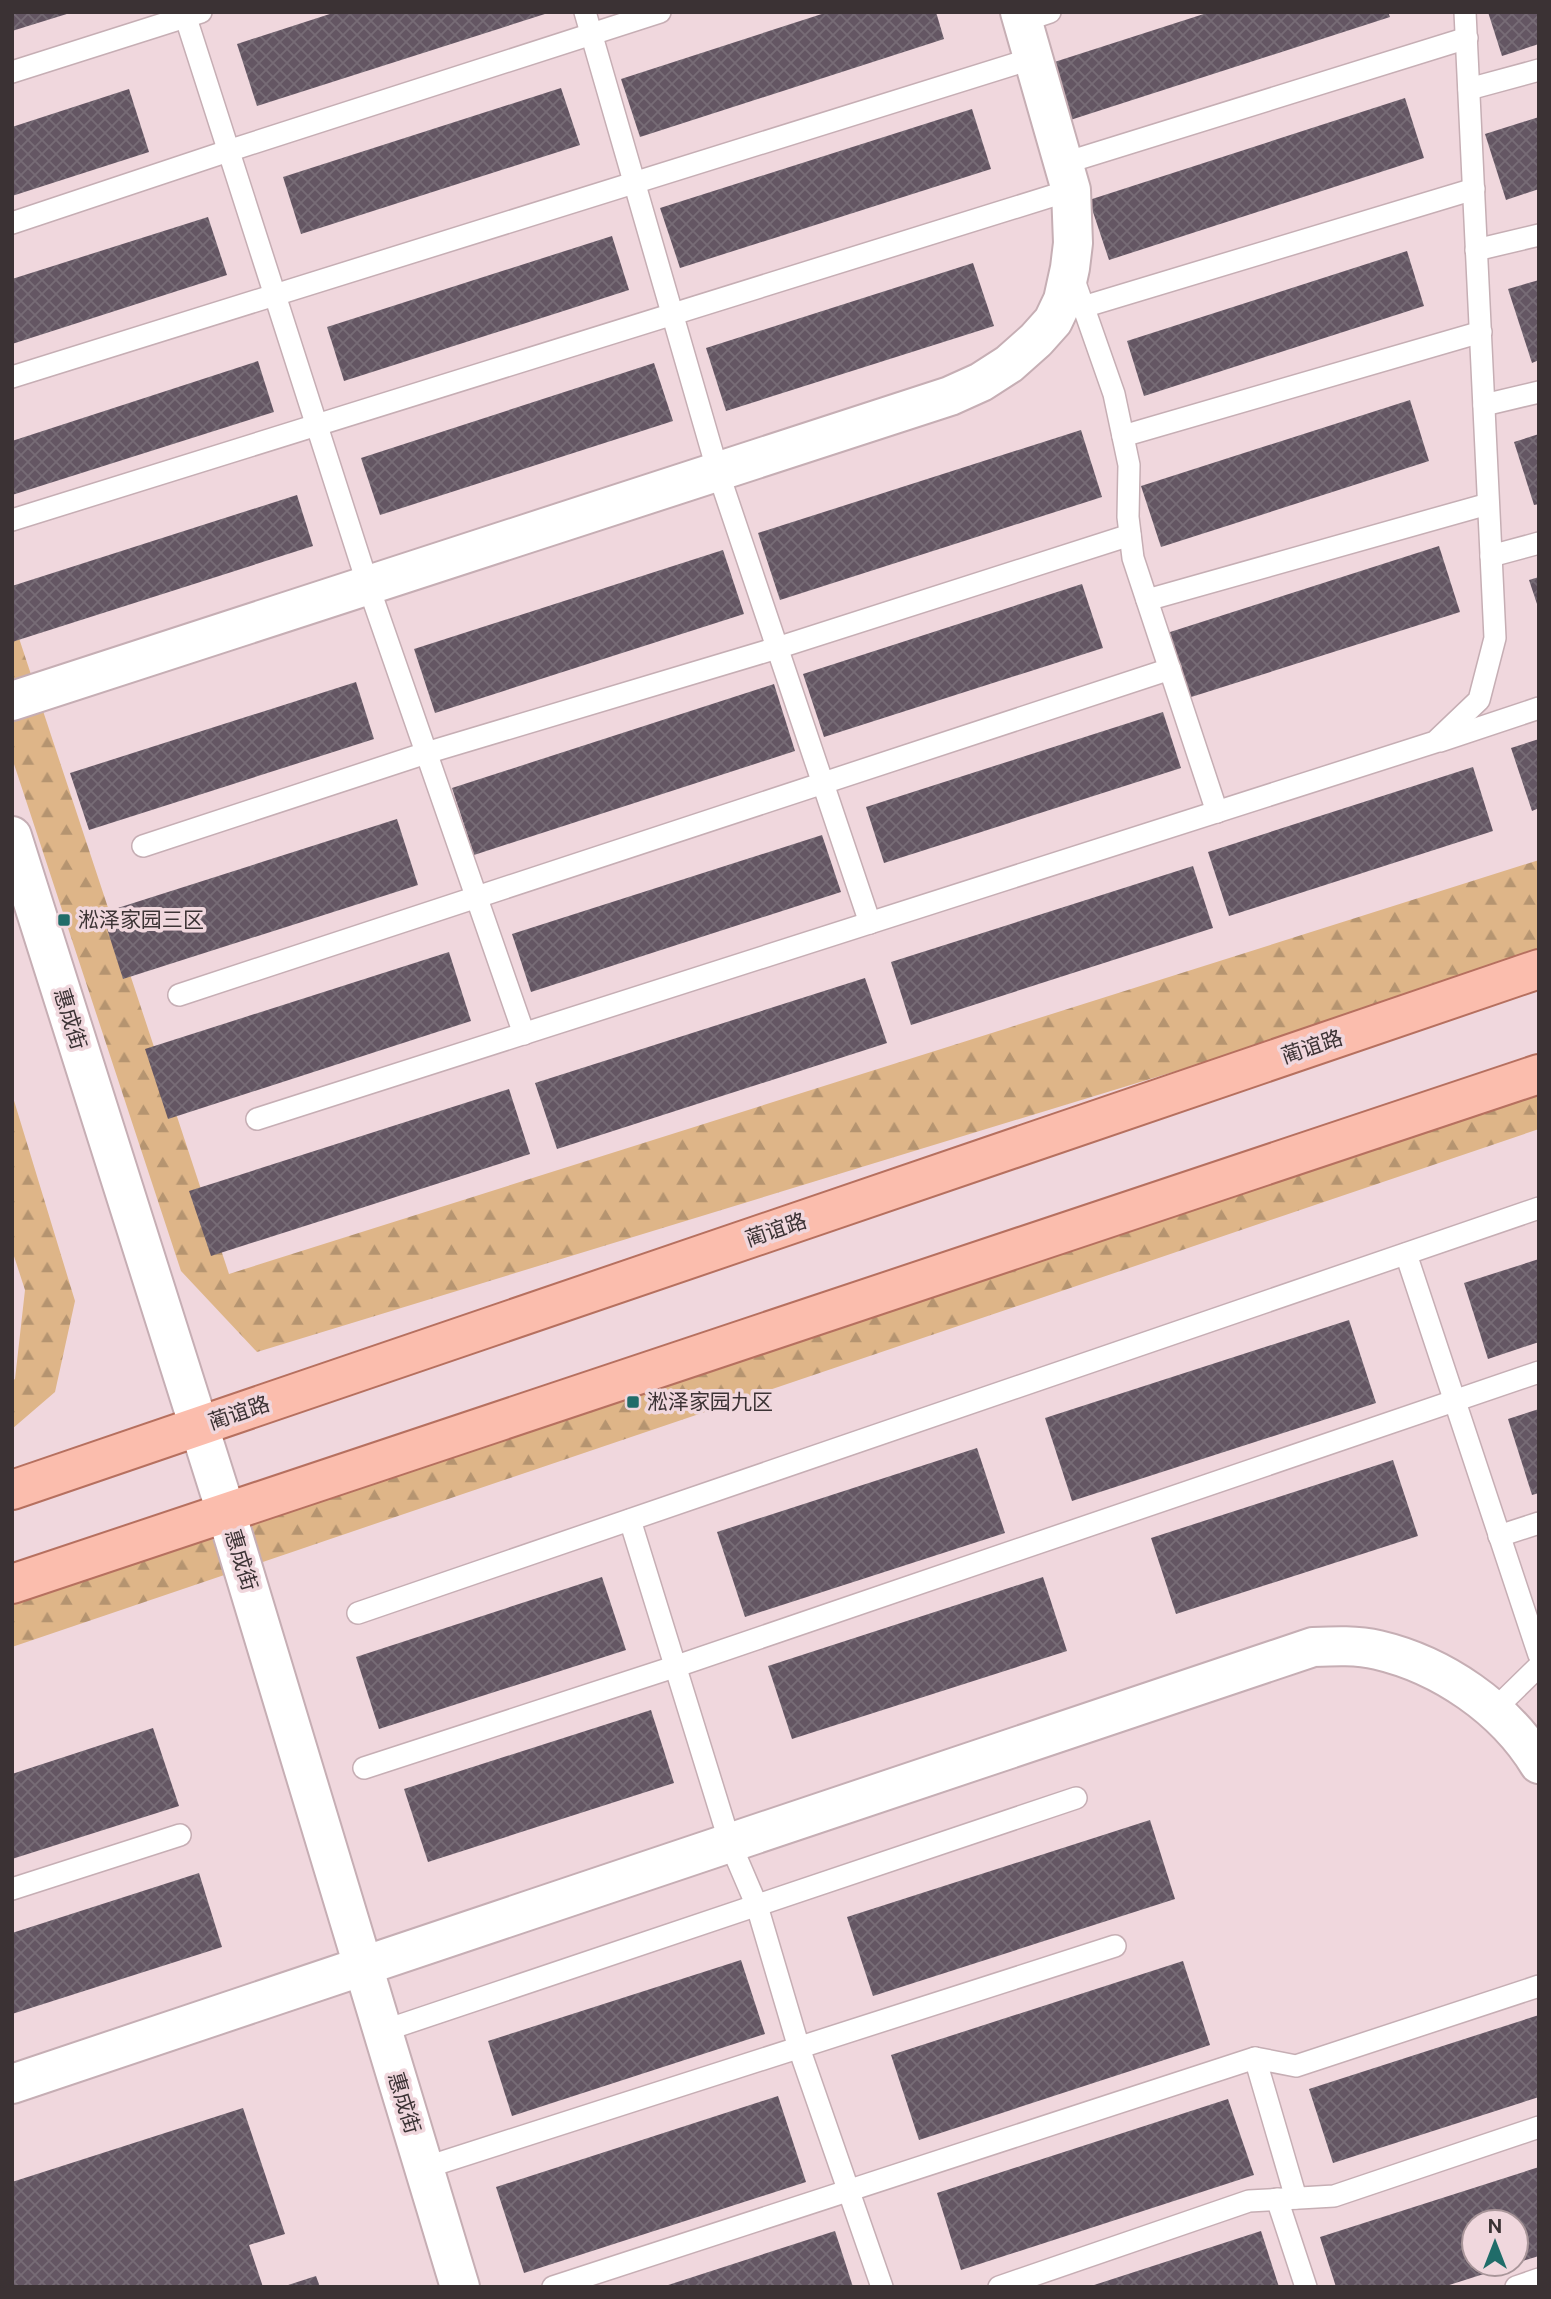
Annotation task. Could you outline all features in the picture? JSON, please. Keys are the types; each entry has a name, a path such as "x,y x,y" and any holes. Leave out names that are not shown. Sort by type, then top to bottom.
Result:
{"main road":[{"name":"蔺谊路","path":"12,1490 1539,970"},
{"path":"12,1584 1539,1074"}],"street":[{"path":"12,701 950,397 981,383 1009,364 1053,321 1063,300 1070,268 1073,243 1068,177 1034,58 1031,15"},
{"name":"惠成街","path":"12,836 226,1512 460,2287"},
{"path":"12,2084 1313,1647 1342,1646 1378,1650 1438,1673 1470,1691 1494,1710 1513,1728 1539,1764"}],"lane":[{"path":"12,223 228,150 588,22 660,12"},
{"path":"1435,742 1479,700 1495,638 1465,12"},
{"path":"12,72 190,14 228,150 368,585 524,1034"},
{"path":"588,22 718,472 870,923"},
{"path":"12,520 672,314 1466,38"},
{"path":"12,377 1034,58"},
{"path":"1469,89 1539,70"},
{"path":"1083,307 1474,189"},
{"path":"1476,250 1539,235"},
{"path":"1070,268 1114,394 1129,465 1128,517 1133,558 1217,812"},
{"path":"1123,436 1481,332"},
{"path":"1484,405 1539,392"},
{"path":"1147,600 1488,503"},
{"path":"144,846 426,753 777,648 1130,535"},
{"path":"1491,556 1539,543"},
{"path":"179,995 1170,669"},
{"path":"257,1119 1539,708"},
{"path":"358,1613 1539,1208"},
{"path":"1406,1254 1539,1655"},
{"path":"364,1768 677,1666 1539,1372"},
{"path":"630,1520 730,1843 757,1906 799,2048 882,2287"},
{"path":"1499,1536 1539,1523"},
{"path":"1494,1710 1539,1666"},
{"path":"383,2031 1076,1798"},
{"path":"12,1889 180,1835"},
{"path":"424,2168 1115,1946"},
{"path":"553,2287 1255,2058 1296,2066 1539,1986"},
{"path":"1255,2058 1306,2287"},
{"path":"999,2287 1249,2201 1334,2196 1539,2127"},
{"path":"1516,2287 1539,2279"}],"green space":[{"path":"12,617 229,1274 1539,860 1539,960 257,1352 181,1271 12,758"},
{"path":"1539,1068 1539,1129 12,1647 12,1573"},
{"path":"12,1094 75,1301 55,1392 12,1429 12,1381 15,1379 25,1290 12,1250"}],"building":[{"path":"12,12 70,12 70,13 12,31"},
{"path":"336,12 548,13 257,106 237,44"},
{"path":"828,12 936,12 944,39 640,137 621,79"},
{"path":"1210,12 1388,12 1390,17 1061,123 1042,66"},
{"path":"1488,12 1539,12 1539,44 1502,56"},
{"path":"561,88 580,145 301,234 283,177"},
{"path":"129,89 149,152 12,196 12,127"},
{"path":"1405,98 1424,158 1109,260 1089,200"},
{"path":"972,109 991,169 680,268 660,208"},
{"path":"1539,117 1539,189 1506,200 1485,134"},
{"path":"208,217 227,275 12,344 12,279"},
{"path":"612,236 629,290 344,381 327,327"},
{"path":"1407,251 1424,306 1144,396 1127,341"},
{"path":"973,263 994,326 726,411 706,348"},
{"path":"1539,280 1539,360 1532,363 1508,289"},
{"path":"258,361 274,412 12,495 12,441"},
{"path":"654,363 673,421 380,515 361,458"},
{"path":"1410,400 1429,461 1161,547 1141,486"},
{"path":"1081,430 1102,497 780,600 758,533"},
{"path":"1539,434 1539,504 1534,505 1514,442"},
{"path":"297,495 313,546 12,642 12,586"},
{"path":"1439,546 1460,612 1188,698 1167,633"},
{"path":"723,550 744,614 435,713 414,649"},
{"path":"1539,577 1539,607 1538,607 1529,580"},
{"path":"1082,584 1103,648 824,737 803,674"},
{"path":"356,682 374,739 89,830 70,773"},
{"path":"774,684 795,751 474,855 452,788"},
{"path":"1163,712 1181,768 884,863 866,807"},
{"path":"1539,739 1539,808 1532,811 1511,748"},
{"path":"1473,767 1493,831 1229,916 1208,852"},
{"path":"397,819 418,885 123,979 102,913"},
{"path":"822,835 841,892 531,992 512,934"},
{"path":"1193,866 1213,928 911,1025 891,962"},
{"path":"449,952 471,1021 168,1119 145,1049"},
{"path":"865,978 887,1043 557,1149 535,1083"},
{"path":"509,1089 530,1154 211,1256 189,1191"},
{"path":"1539,1259 1539,1342 1488,1359 1464,1283"},
{"path":"1349,1320 1376,1403 1072,1501 1045,1418"},
{"path":"1539,1409 1539,1493 1532,1495 1508,1419"},
{"path":"977,1448 1005,1533 745,1617 717,1532"},
{"path":"1393,1460 1418,1536 1176,1614 1151,1538"},
{"path":"602,1577 626,1650 379,1729 356,1657"},
{"path":"1043,1577 1067,1651 792,1739 768,1666"},
{"path":"651,1710 674,1783 428,1862 404,1789"},
{"path":"153,1728 179,1806 12,1859 12,1774"},
{"path":"1150,1820 1175,1899 873,1996 847,1917"},
{"path":"199,1873 222,1947 12,2014 12,1933"},
{"path":"741,1960 765,2034 512,2116 488,2041"},
{"path":"1183,1961 1210,2045 919,2140 891,2055"},
{"path":"1539,2015 1539,2097 1333,2163 1309,2089"},
{"path":"778,2096 806,2182 524,2273 496,2187"},
{"path":"1228,2099 1254,2175 961,2270 937,2193"},
{"path":"243,2108 285,2234 249,2245 263,2287 12,2287 12,2182"},
{"path":"1539,2167 1539,2256 1530,2259 1530,2208 1460,2208 1460,2278 1471,2278 1443,2287 1336,2287 1320,2237"},
{"path":"835,2231 853,2287 665,2287 665,2286"},
{"path":"1261,2231 1279,2287 1091,2287 1091,2286"},
{"path":"316,2276 320,2287 285,2287 285,2286"}],"place":[{"name":"淞泽家园三区","path":"64,920"},
{"name":"淞泽家园九区","path":"633,1402"}]}
